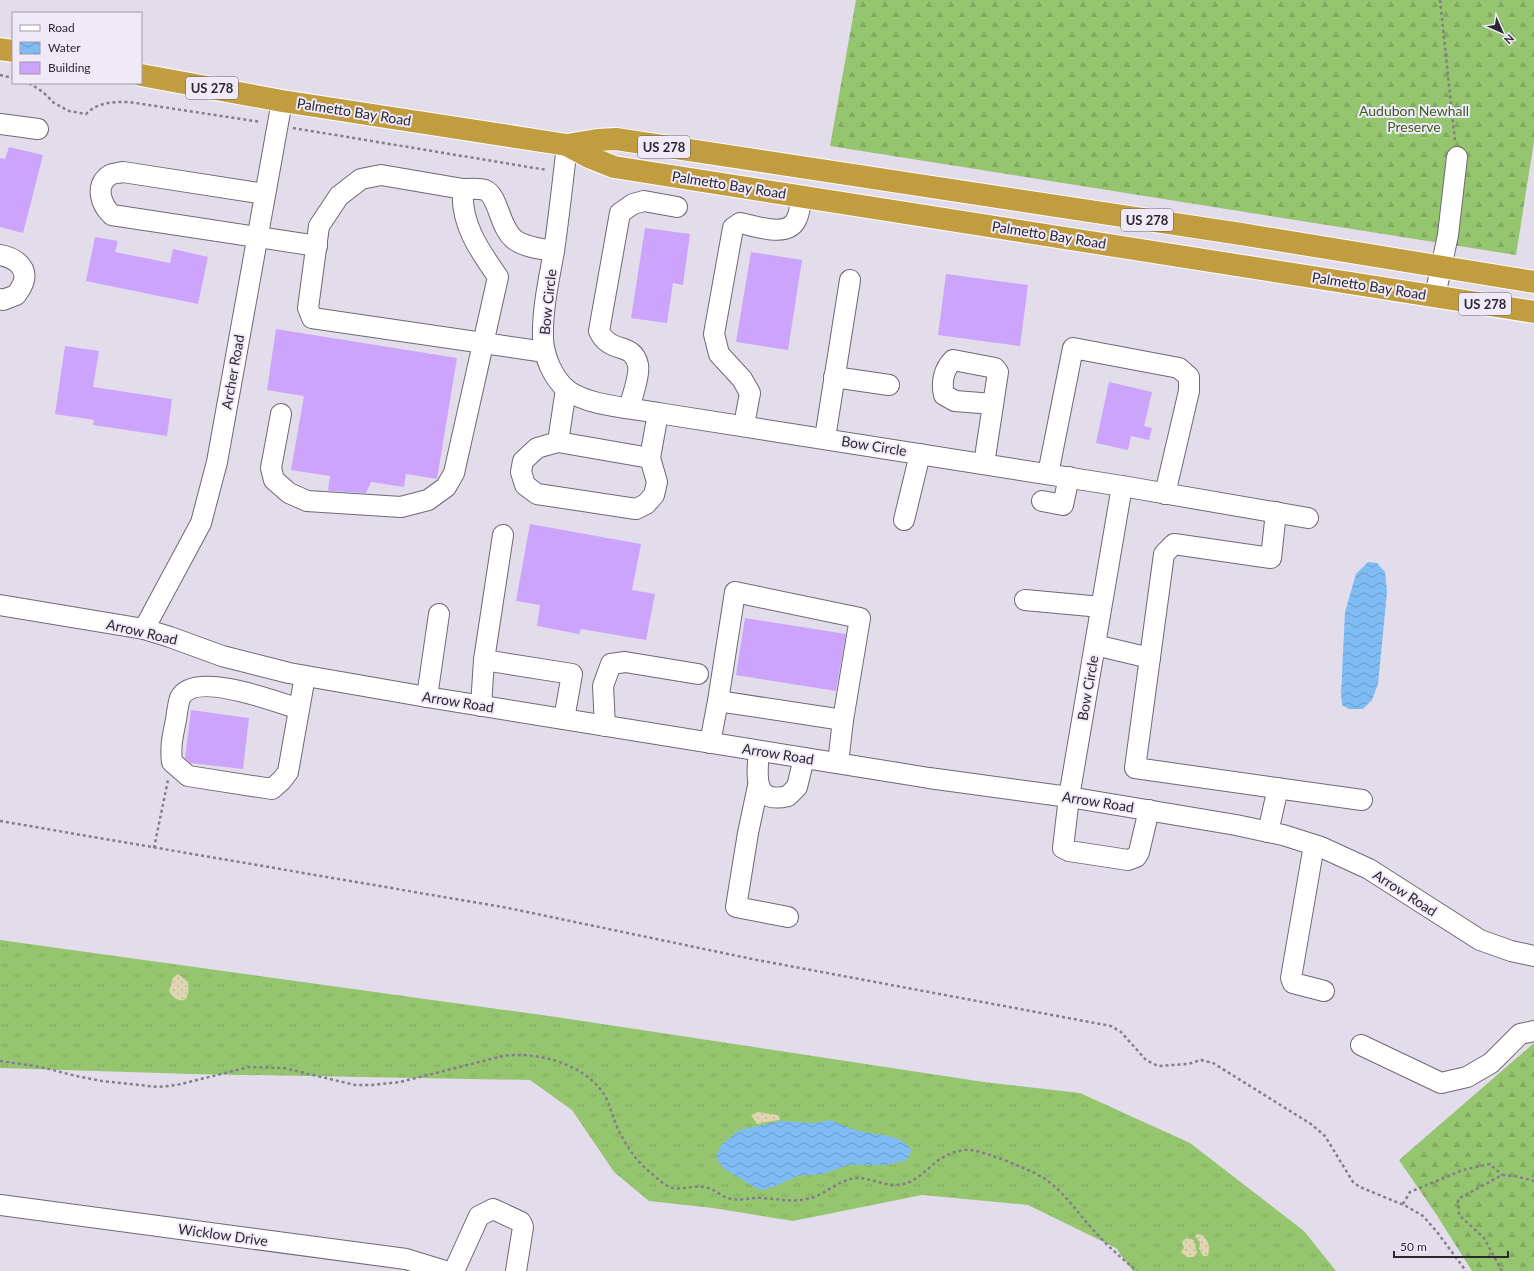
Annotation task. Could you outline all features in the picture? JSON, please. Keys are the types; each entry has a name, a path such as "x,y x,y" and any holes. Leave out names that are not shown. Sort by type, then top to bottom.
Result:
{"highway":[{"path":"0,49 12,51"},
{"name":"Palmetto Bay Road","path":"142,75 282,102 568,145 597,140 616,139 1248,235 1534,282"},
{"name":"Palmetto Bay Road","path":"568,145 589,157 614,167 1534,312"}],"street":[{"name":"Archer Road","path":"144,630 196,536 205,513 216,462 282,102"},
{"path":"0,124 38,129"},
{"name":"Bow Circle","path":"568,145 544,327 545,352 553,372 566,389 575,395 587,400 658,413 744,425 1122,486 1069,797 1063,848 1069,851 1128,860 1136,857 1139,852 1149,810"},
{"path":"1435,296 1448,235 1457,157"},
{"path":"265,194 123,172 111,174 102,184 100,197 105,209 112,215 317,246"},
{"path":"545,352 312,318 308,308 319,226 339,196 361,179 381,175 463,189 485,190 492,196 502,222 515,240 533,247 554,251"},
{"path":"281,414 271,468 274,480 288,493 307,501 401,507 428,500 446,487 454,473 498,277 479,250 469,232 462,203 463,189"},
{"path":"744,425 750,393 742,379 719,354 714,334 733,228 740,223 779,230 788,229 795,223 798,216 802,196"},
{"path":"629,408 638,366 634,355 626,349 613,346 602,339 599,331 620,213 633,204 644,201 678,207"},
{"path":"0,255 7,256 17,262 24,269 24,280 16,295 4,300 0,299"},
{"path":"825,438 850,280"},
{"path":"1048,474 1073,348 1179,368 1189,377 1189,391 1165,494"},
{"path":"834,377 889,385"},
{"path":"558,442 566,389"},
{"path":"984,464 993,404"},
{"path":"650,458 558,442 537,448 523,461 521,472 525,486 537,494 636,509 646,504 654,495 657,482 650,458 658,413"},
{"path":"904,520 920,454"},
{"path":"1042,501 1063,505 1069,477"},
{"path":"1122,486 1308,518"},
{"path":"1276,512 1271,558 1174,544 1164,554 1135,768 1362,800"},
{"path":"480,706 484,660 503,535"},
{"path":"710,743 735,592 860,618 843,720 838,763"},
{"path":"1026,600 1101,607"},
{"name":"Arrow Road","path":"0,605 144,630 170,637 200,649 237,660 305,676 480,706 930,778 1069,797 1268,832 1314,845 1369,869 1480,940 1511,951 1534,956"},
{"path":"427,697 439,614"},
{"path":"1095,645 1150,658"},
{"path":"230,689 237,660"},
{"path":"484,660 572,674 564,719"},
{"path":"605,726 603,686 611,664 625,662 698,674"},
{"path":"299,709 230,689 202,686 189,690 181,698 170,749 172,762 188,776 272,789 288,772 305,676"},
{"path":"718,702 843,720"},
{"path":"759,750 758,786 748,833 736,906 788,917"},
{"path":"758,786 762,792 772,798 788,796 797,787 804,758"},
{"path":"1268,832 1278,788"},
{"path":"1314,845 1291,978 1293,982 1324,992"},
{"path":"1361,1045 1441,1083 1468,1077 1491,1063 1520,1034 1534,1030"},
{"name":"Wicklow Drive","path":"0,1205 406,1259 445,1271"},
{"path":"454,1271 479,1216 493,1208 521,1222 523,1227 516,1271"}],"path":[{"path":"1440,0 1457,157"},
{"path":"0,75 12,78"},
{"path":"31,84 43,92 54,104 69,111 86,114"},
{"path":"154,848 172,762"},
{"path":"0,821 508,908 752,959 1111,1026 1122,1032 1146,1060 1158,1066 1188,1064 1201,1060 1214,1063 1311,1124 1325,1136 1353,1182 1360,1187 1403,1204 1423,1216 1466,1271"},
{"path":"0,1061 41,1067 102,1081 158,1087 177,1085 249,1067 284,1068 355,1085 372,1085 400,1082 510,1055 518,1054 553,1060 582,1073 595,1084 605,1096 619,1132 631,1152 642,1166 661,1182 672,1188 694,1186 708,1188 728,1198 743,1201 760,1198 793,1201 812,1198 842,1181 858,1178 878,1184 899,1185 916,1179 942,1158 957,1151 970,1150 991,1156 1041,1176 1055,1185 1070,1201 1089,1226 1137,1271"},
{"path":"1403,1204 1410,1192 1463,1170 1490,1164 1502,1175"},
{"path":"1502,1271 1484,1238 1459,1215 1458,1199 1502,1175 1515,1176 1534,1181"}],"green space":[{"name":"Audubon Newhall Preserve","path":"856,0 1534,0 1534,141 1516,255 830,146"},
{"path":"0,940 556,1017 984,1082 1080,1093 1190,1143 1304,1231 1336,1271 1133,1271 1116,1248 1028,1205 922,1195 793,1221 713,1208 649,1201 614,1172 572,1110 530,1080 192,1074 0,1068"},
{"path":"1534,1043 1534,1271 1472,1271 1436,1214 1399,1160"}],"sand":[{"path":"178,974 188,982 188,995 184,1000 178,1000 169,991 173,978"},
{"path":"758,1112 777,1115 780,1118 779,1120 757,1124 751,1115"},
{"path":"1197,1234 1202,1235 1208,1242 1209,1250 1207,1256 1203,1256 1199,1249 1200,1243 1195,1236"},
{"path":"1186,1238 1194,1240 1197,1253 1194,1257 1187,1257 1181,1252 1184,1248 1182,1242"}],"water":[{"path":"1368,562 1377,563 1385,572 1387,592 1378,684 1372,700 1363,709 1349,709 1342,705 1341,694 1345,612 1356,574"},
{"path":"831,1120 856,1130 888,1136 900,1140 911,1149 910,1155 905,1161 886,1165 848,1165 823,1174 797,1176 774,1187 759,1190 723,1168 716,1157 721,1145 739,1130 781,1121 813,1123"}],"building":[{"path":"9,147 43,155 23,233 0,227 0,158 5,159"},
{"path":"645,228 690,234 683,285 673,283 667,323 631,318"},
{"path":"95,237 118,241 115,252 170,263 173,249 208,257 198,304 86,281"},
{"path":"751,252 802,260 788,350 736,342"},
{"path":"946,274 1028,285 1020,346 938,335"},
{"path":"276,329 457,358 437,479 406,474 404,487 371,482 366,493 331,491 328,490 330,476 291,470 304,396 267,390"},
{"path":"65,346 99,351 93,387 172,399 167,436 93,425 94,420 55,414"},
{"path":"1109,382 1152,392 1144,426 1152,428 1149,440 1131,436 1128,450 1096,443"},
{"path":"530,524 641,544 632,590 655,594 646,640 581,629 579,634 537,626 540,605 516,601"},
{"path":"745,618 846,634 836,691 736,675"},
{"path":"191,710 249,718 243,769 190,763 185,758"}]}
